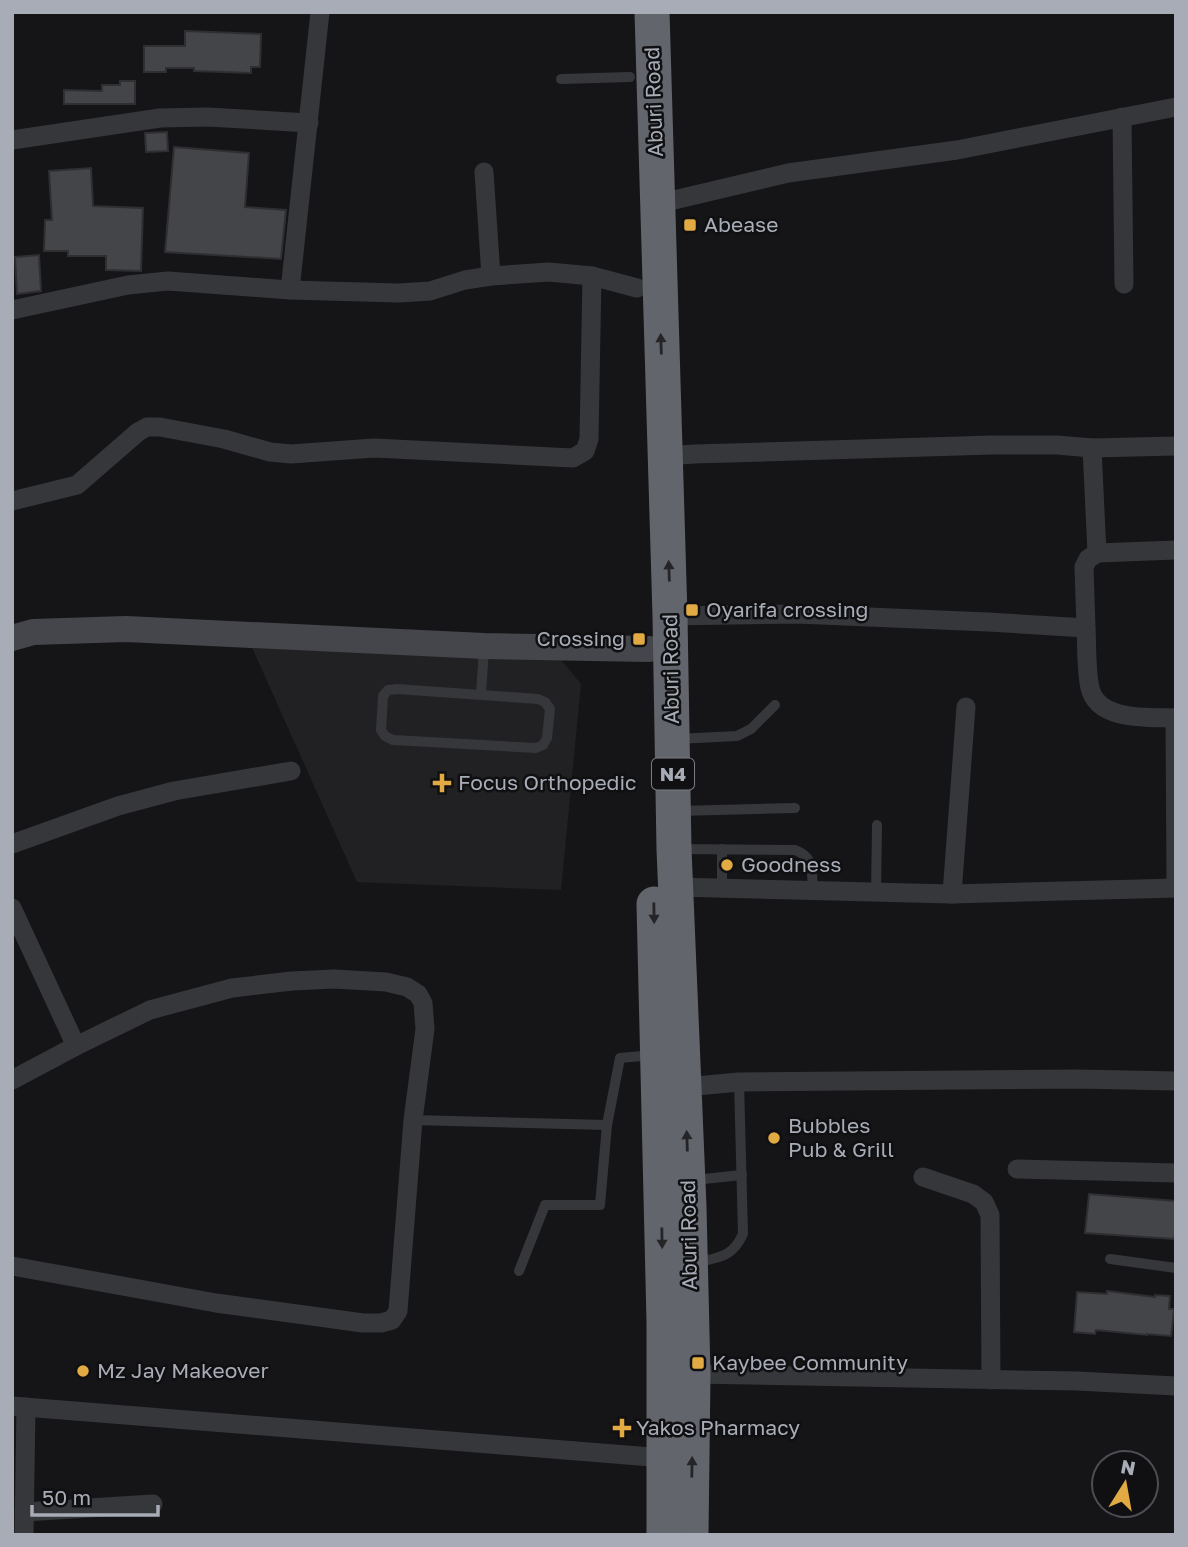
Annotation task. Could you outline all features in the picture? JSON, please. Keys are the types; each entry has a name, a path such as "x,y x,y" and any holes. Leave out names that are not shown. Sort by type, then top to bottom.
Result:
{"highway":[{"name":"Aburi Road","path":"628,12 641,457 670,1054 685,1087 693,1374 691,1535"},
{"name":"Aburi Road","path":"652,12 676,887 664,1322 664,1535"}],"street":[{"path":"290,290 320,12"},
{"path":"657,204 788,173 957,150 1176,107"},
{"path":"12,140 160,118 208,117 309,123"},
{"path":"1122,117 1124,284"},
{"path":"484,172 491,276"},
{"path":"12,310 128,285 168,281 290,290 399,293 430,291 491,276 549,272 592,276 637,288"},
{"path":"12,501 77,485 147,427 224,439 270,452 291,454 374,448 573,458 584,452 589,439 592,276"},
{"path":"665,456 992,445 1092,448 1176,446"},
{"path":"1092,448 1097,553"},
{"path":"1176,550 1097,553 1088,559 1084,567 1091,690 1100,704 1125,716 1175,718 1176,880"},
{"path":"670,616 797,614 1086,628"},
{"path":"12,638 33,632 126,628 484,646 649,649"},
{"path":"952,894 966,707"},
{"path":"12,844 118,806 174,791 291,771"},
{"path":"676,887 952,894 1176,888"},
{"path":"12,908 76,1046"},
{"path":"12,1080 149,1010 232,988 334,979 386,982 407,987 418,994 423,1003 425,1029 413,1120 398,1311 392,1320 363,1323 230,1305 12,1266"},
{"path":"685,1087 739,1082 1077,1079 1176,1081"},
{"path":"1017,1169 1176,1173"},
{"path":"923,1177 973,1194 984,1202 990,1215 991,1380"},
{"path":"693,1374 1077,1381 1176,1386"},
{"path":"24,1535 19,1406 664,1458"},
{"path":"24,1512 153,1504"}],"lane":[{"path":"561,79 630,77"},
{"path":"481,694 484,646"},
{"path":"397,689 481,694 538,698 545,702 550,709 548,738 543,745 536,748 393,740 381,730 383,696 388,691 397,689"},
{"path":"673,740 737,736 751,729 775,705"},
{"path":"674,811 795,808"},
{"path":"876,893 877,825"},
{"path":"674,849 795,850 806,854 811,862 813,891"},
{"path":"722,849 722,889"},
{"path":"519,1271 545,1205 600,1205 607,1125 620,1058 670,1054"},
{"path":"690,1265 724,1256 737,1248 743,1234 739,1082"},
{"path":"413,1120 607,1125"},
{"path":"688,1180 742,1175"},
{"path":"1110,1259 1176,1268"}],"shaded area":[{"name":"Focus Orthopedic","path":"250,643 559,657 581,684 561,890 357,882"}],"building":[{"path":"185,31 261,34 260,67 251,67 251,73 194,71 194,68 166,68 166,72 144,72 144,46 185,46"},
{"path":"120,81 135,81 135,104 64,104 64,90 102,91 102,85 120,85"},
{"path":"167,132 168,151 146,152 145,133"},
{"path":"174,147 249,153 245,207 286,210 281,259 165,252"},
{"path":"91,168 93,206 143,208 141,271 106,270 106,256 68,256 68,251 44,251 45,220 52,220 49,171"},
{"path":"39,255 41,291 17,294 15,257"},
{"path":"1089,1194 1176,1201 1174,1239 1085,1233"},
{"path":"1107,1291 1155,1297 1170,1296 1169,1309 1174,1309 1171,1336 1096,1330 1095,1334 1074,1332 1077,1292 1107,1294"}],"place":[{"name":"Abease","path":"690,225"},
{"name":"Oyarifa crossing","path":"692,610"},
{"name":"Crossing","path":"639,639"},
{"name":"Focus Orthopedic","path":"442,783"},
{"name":"Goodness","path":"727,865"},
{"name":"Bubbles Pub & Grill","path":"774,1138"},
{"name":"Kaybee Community","path":"698,1363"},
{"name":"Mz Jay Makeover","path":"83,1371"},
{"name":"Yakos Pharmacy","path":"622,1428"}]}
